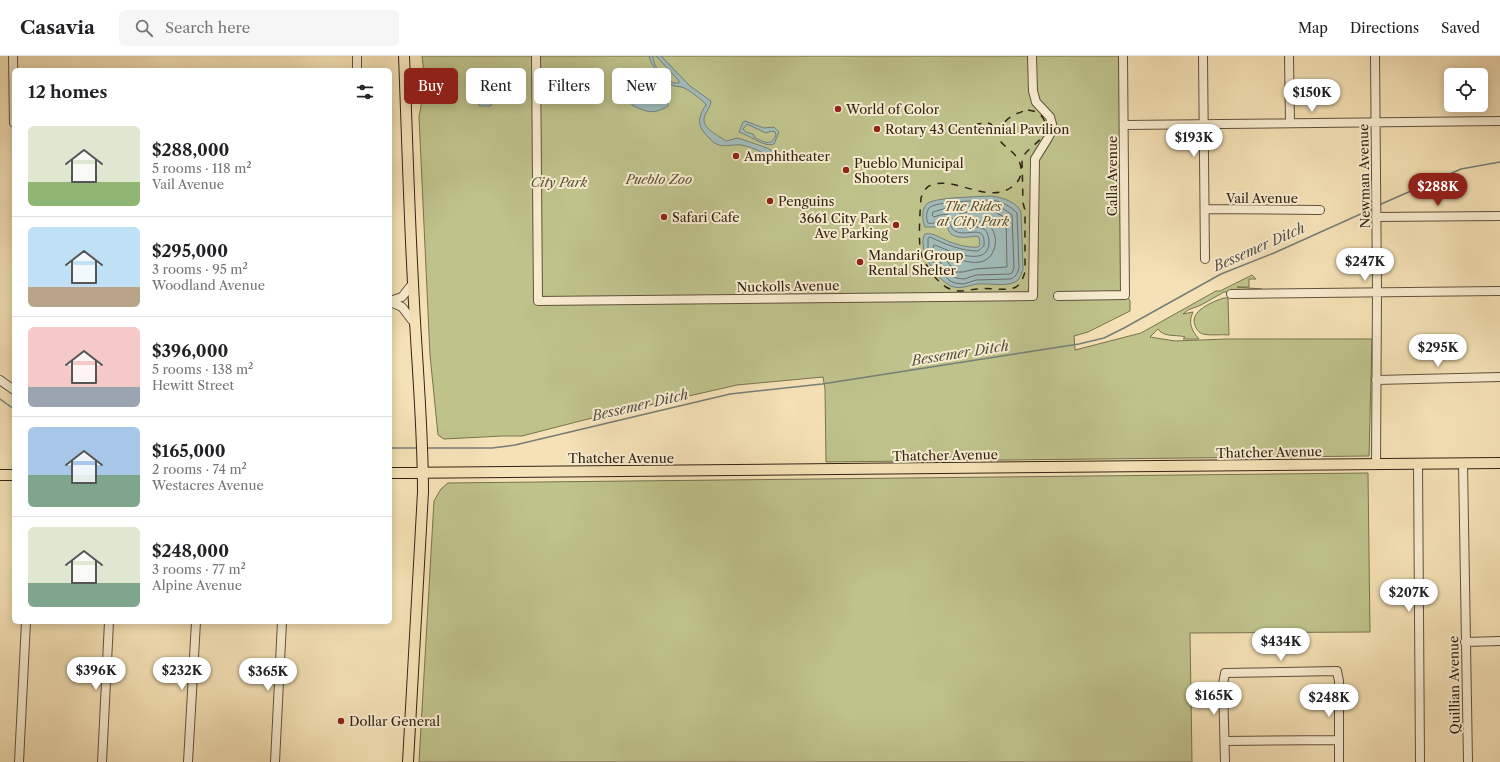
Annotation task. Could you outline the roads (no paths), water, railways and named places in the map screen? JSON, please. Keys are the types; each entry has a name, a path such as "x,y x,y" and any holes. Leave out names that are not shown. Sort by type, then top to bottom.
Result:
{"main road":[{"path":"404,56 412,283 423,455 423,492 408,762"},
{"name":"Thatcher Avenue","path":"392,474 1500,462"},
{"path":"0,475 12,475"}],"street":[{"path":"13,56 13,68"},
{"path":"357,56 357,68"},
{"name":"Nuckolls Avenue","path":"536,56 538,301 1033,296 1034,159 1048,138 1052,130 1052,124 1050,117 1036,102 1033,92 1032,56"},
{"name":"Calla Avenue","path":"1058,296 1125,295 1123,56"},
{"path":"1203,56 1205,259"},
{"path":"1289,56 1290,123"},
{"name":"Newman Avenue","path":"1374,56 1377,292 1376,464"},
{"path":"1124,124 1500,121"},
{"name":"Vail Avenue","path":"1205,209 1320,210"},
{"path":"1376,217 1500,216"},
{"path":"392,301 402,297 412,283"},
{"path":"1231,294 1500,291"},
{"path":"392,303 402,307 415,324"},
{"path":"1376,380 1500,377"},
{"path":"0,380 12,389"},
{"path":"1418,463 1420,762"},
{"name":"Quillian Avenue","path":"1462,463 1468,762"},
{"path":"19,762 26,624"},
{"path":"102,762 109,624"},
{"path":"188,762 196,624"},
{"path":"275,762 282,624"},
{"path":"1465,642 1500,641"},
{"path":"1225,762 1222,684 1225,673 1337,671 1340,681 1339,762"},
{"path":"1225,741 1339,740"}],"water":[{"path":"649,56 653,56 656,68 655,68"},
{"path":"656,56 661,56 690,86 711,101 704,118 704,122 709,130 726,141 738,138 767,148 780,155 775,160 750,147 738,145 718,145 705,134 700,126 700,118 706,105 705,103 686,89 671,85 671,82 679,83 679,81 671,72 671,68 667,68"},
{"path":"479,104 491,104 491,106 479,106"},
{"path":"668,104 668,106 663,109 650,112 632,105"},
{"path":"745,121 764,128 774,127 779,132 774,144 770,145 762,143 739,132 743,122","holes":["747,124 766,133 772,131 775,132 776,135 772,141 765,142 755,138 753,134 746,132 743,129"]},
{"path":"991,196 1004,199 1016,205 1021,212 1023,269 1021,275 1017,281 1002,285 978,284 954,287 941,279 930,265 923,248 925,234 934,235 950,242 971,247 978,247 980,245 979,237 954,236 950,233 947,225 944,223 936,227 925,227 923,221 924,208 928,203 933,201"}],"waterway":[{"name":"Bessemer Ditch","path":"1379,205 1461,169 1500,162"},
{"name":"Bessemer Ditch","path":"426,448 492,448 515,445 730,394 822,384 1079,344 1104,338 1221,274 1274,253 1374,208"},
{"name":"Bessemer Ditch","path":"0,399 12,408"},
{"name":"Bessemer Ditch","path":"392,448 418,448"}],"railway":[{"path":"1028,110 1039,114 1043,118 1046,126 1043,137 1025,154 1022,159 1023,203 1025,210 1025,272 1023,279 1016,287 1007,289 961,291 950,289 935,277 921,253 920,226 922,195 926,188 935,184 945,183 988,192 998,192 1008,189 1017,182 1021,174 1020,163 1016,156 1001,142 1000,135 1006,120 1016,114 1028,110"},
{"path":"988,123 992,126 991,130 976,129 976,124 988,123"}],"place":[{"name":"World of Color","path":"838,109"},
{"name":"Rotary 43 Centennial Pavilion","path":"877,129"},
{"name":"Amphitheater","path":"736,156"},
{"name":"Pueblo Municipal Shooters","path":"846,170"},
{"name":"Penguins","path":"770,201"},
{"name":"Safari Cafe","path":"664,217"},
{"name":"3661 City Park Ave Parking","path":"896,225"},
{"name":"Mandari Group Rental Shelter","path":"860,262"},
{"name":"Dollar General","path":"341,721"}],"park label":[{"name":"Pueblo Zoo","path":"659,179"},
{"name":"City Park","path":"559,182"},
{"name":"The Rides at City Park","path":"973,214"}]}
